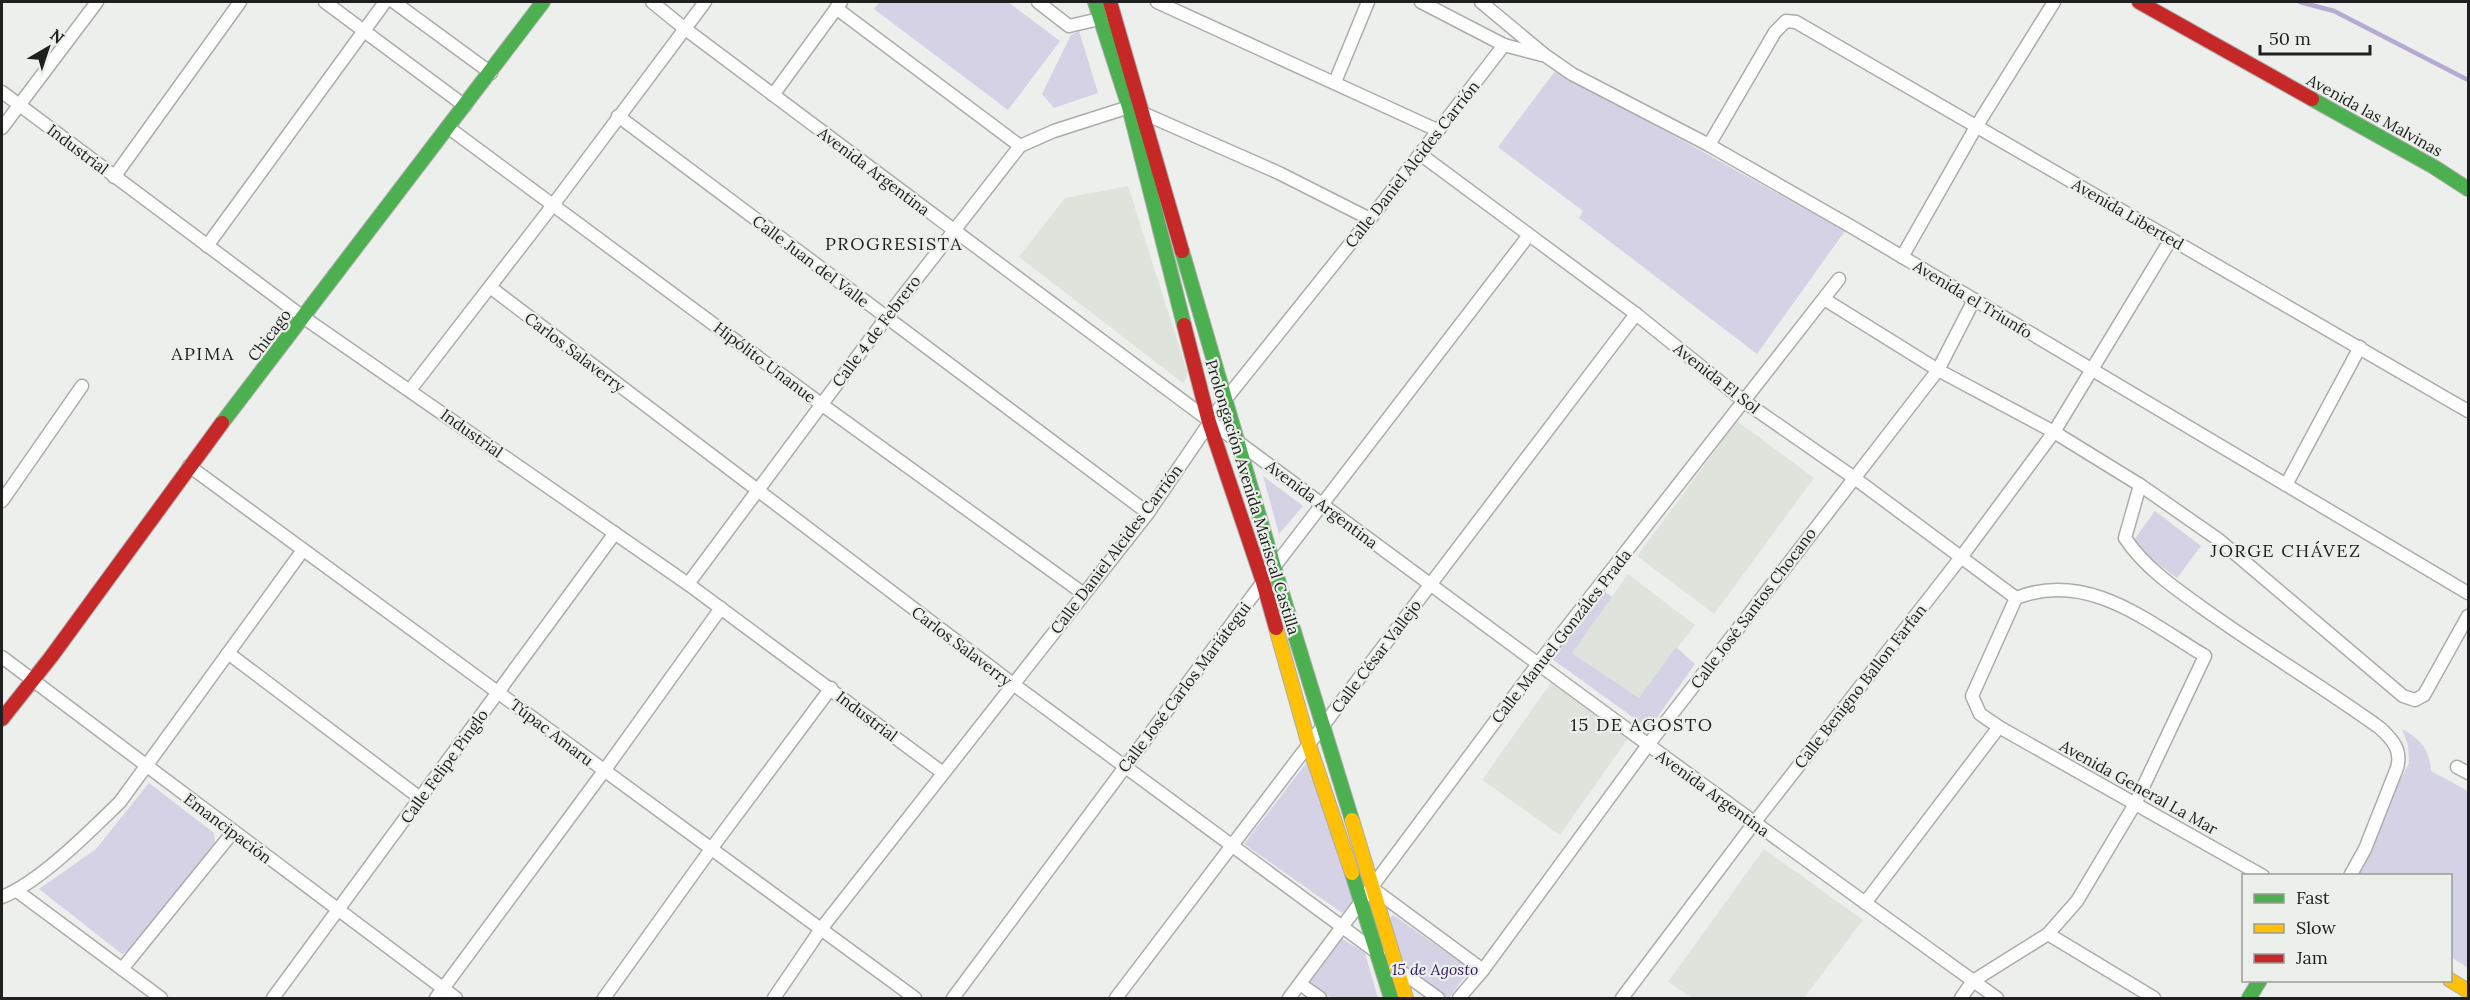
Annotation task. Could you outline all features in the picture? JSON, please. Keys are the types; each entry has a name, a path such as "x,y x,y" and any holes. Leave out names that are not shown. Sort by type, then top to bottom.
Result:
{"main road":[{"name":"Chicago","path":"2,719 35,680 189,466 543,2"},
{"name":"Prolongación Avenida Mariscal Castilla","path":"1095,2 1109,12 1143,113 1274,567 1406,999"},
{"name":"Avenida las Malvinas","path":"2139,2 2434,167 2469,189"},
{"name":"Prolongación Avenida Mariscal Castilla","path":"1109,12 1129,107 1209,422 1263,582 1309,745 1362,902 1391,999"},
{"path":"2249,999 2259,982"},
{"path":"2452,982 2469,991"}],"street":[{"path":"2,128 98,2"},
{"path":"114,177 240,2"},
{"path":"325,2 465,106"},
{"path":"207,246 385,2"},
{"path":"394,2 491,73"},
{"name":"Avenida Argentina","path":"652,2 1209,422 1754,824 1997,999"},
{"path":"410,390 553,205 705,2"},
{"path":"1038,2 1070,26 1109,12"},
{"path":"1157,2 1437,129"},
{"path":"1335,82 1368,2"},
{"path":"1420,2 1504,45 1546,56"},
{"name":"Avenida el Triunfo","path":"1481,2 1546,56 1572,74 1709,145 2469,593"},
{"path":"1902,257 1976,127 2054,2"},
{"path":"773,95 838,5 1020,146"},
{"name":"Avenida Liberted","path":"1709,145 1775,32 1786,21 1796,22 2469,411"},
{"name":"Calle Daniel Alcides Carrión","path":"774,999 821,929 1148,513 1225,400 1370,219 1437,129 1504,45"},
{"name":"Industrial","path":"2,92 303,317 688,584 943,773"},
{"path":"1129,107 1280,173 1370,219"},
{"name":"Calle 4 de Febrero","path":"688,584 886,318 1020,146 1054,131 1129,107"},
{"name":"Calle Juan del Valle","path":"618,116 1148,513"},
{"name":"Hipólito Unanue","path":"449,128 821,404 1083,594"},
{"name":"Avenida El Sol","path":"1420,154 1636,314 1744,402 1853,477 2016,598"},
{"name":"Calle José Carlos Mariátegui","path":"953,999 1274,567 1529,235"},
{"name":"Calle Benigno Ballon Farfan","path":"1622,999 1754,824 1962,556 2054,432 2171,239"},
{"name":"Calle Manuel Gonzáles Prada","path":"1289,999 1538,664 1839,279"},
{"name":"Carlos Salaverry","path":"490,287 1013,684 1343,926 1438,999"},
{"path":"1824,299 1938,370 2054,432 2140,485 2219,540 2403,696 2415,700 2424,695 2469,616"},
{"name":"Calle José Santos Chocano","path":"1459,999 1483,970 1648,745 1938,370 1974,300"},
{"name":"Calle César Vallejo","path":"1116,999 1636,314"},
{"path":"2286,485 2360,348"},
{"path":"2,501 82,386"},
{"name":"Túpac Amaru","path":"189,466 915,999"},
{"path":"2140,485 2125,538 2138,557 2187,597 2380,728 2392,739 2400,758 2365,849 2351,874"},
{"name":"Calle Felipe Pinglo","path":"273,999 615,533"},
{"path":"2,897 17,891 84,837 120,802 303,550"},
{"path":"1961,999 1973,981 2048,934 2077,901 2135,804 2205,656 2106,598 2079,590 2034,591 2016,598"},
{"name":"Avenida General La Mar","path":"2016,598 1972,696 1980,714 1999,727 2259,874"},
{"path":"440,994 721,608"},
{"path":"228,653 420,798"},
{"name":"Emancipación","path":"2,657 338,910 440,994 456,999"},
{"path":"604,999 711,849 831,688"},
{"path":"1865,903 1999,727"},
{"path":"2457,767 2469,773"},
{"path":"122,969 233,832"},
{"path":"1372,888 1483,970"},
{"path":"17,891 161,999"},
{"path":"2048,934 2154,999"},
{"path":"1300,984 1320,999"}],"shaded area":[{"path":"1128,186 1188,374 1183,383 1019,257 1065,198"},
{"path":"1737,421 1814,478 1714,614 1637,556"},
{"path":"1628,574 1695,625 1639,698 1572,653"},
{"path":"1553,680 1629,737 1560,835 1482,780"},
{"path":"1764,849 1863,920 1804,998 1692,998 1668,982"}],"green space":[{"path":"880,2 1008,2 1060,41 1008,110 874,9"},
{"path":"1079,31 1098,93 1054,108 1042,94 1071,35"},
{"path":"1556,70 1845,231 1757,354 1579,218 1583,211 1498,147"},
{"path":"1263,476 1303,506 1279,534"},
{"path":"2155,511 2201,546 2177,578 2131,544"},
{"path":"1599,587 1612,597 1572,653 1639,698 1676,647 1695,664 1651,726 1645,726 1548,656"},
{"path":"2402,729 2423,746 2429,757 2431,771 2468,791 2468,968 2452,958 2452,874 2352,874 2409,763 2408,745"},
{"path":"1307,762 1354,901 1342,913 1244,844"},
{"path":"149,783 214,833 215,844 134,948 122,954 39,889 96,849"},
{"name":"15 de Agosto","path":"1393,915 1470,969 1449,998 1443,998 1399,965 1388,920"},
{"path":"1341,938 1365,953 1378,998 1331,998 1308,981"}],"waterway":[{"path":"2300,2 2334,11 2468,80"}],"traffic: fast":[{"path":"222,423 543,2"},
{"path":"1095,2 1129,107 1184,325"},
{"path":"2312,99 2434,167 2468,189"},
{"path":"1182,251 1274,567 1352,820"},
{"path":"1352,873 1391,998"},
{"path":"2249,998 2259,982"}],"traffic: slow":[{"path":"1276,628 1309,745 1352,873"},
{"path":"1352,820 1406,998"},
{"path":"2452,981 2468,991"}],"traffic: jam":[{"path":"1110,2 1182,251"},
{"path":"2139,2 2312,99"},
{"path":"1184,325 1209,422 1263,582 1276,628"},
{"path":"2,719 51,657 222,423"}],"district":[{"name":"PROGRESISTA","path":"894,243"},
{"name":"APIMA","path":"203,353"},
{"name":"JORGE CHÁVEZ","path":"2286,550"},
{"name":"15 DE AGOSTO","path":"1642,724"}]}
